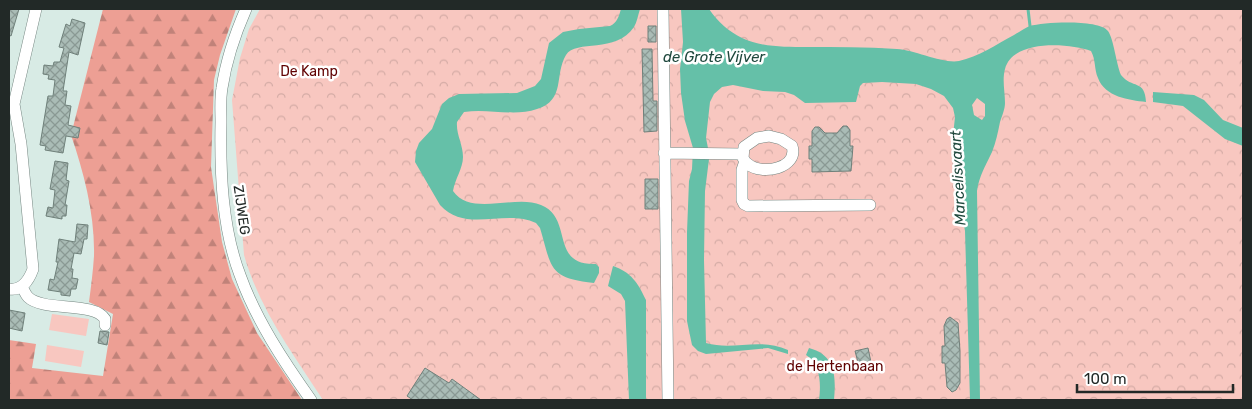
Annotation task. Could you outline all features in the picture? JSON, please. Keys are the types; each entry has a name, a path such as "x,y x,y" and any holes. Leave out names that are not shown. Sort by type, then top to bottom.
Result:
{"street":[{"path":"9,288 22,287 29,279 33,269 21,144 12,103 36,9"},
{"name":"ZIJWEG","path":"246,9 229,55 222,89 222,170 226,212 233,252 246,290 295,378 311,400"},
{"path":"662,9 668,400"},
{"path":"664,153 744,157 742,200 748,206 870,205"},
{"path":"22,287 28,298 40,302 98,312 106,319 105,325"}],"green space":[{"path":"103,9 236,9 220,55 214,80 211,167 222,242 232,279 257,333 302,400 9,400 9,340 36,344 32,368 103,376 113,314 89,302 94,256 93,225 84,179 71,135"},
{"path":"260,9 1243,9 1243,400 323,400 289,348 258,294 244,255 232,100 240,58 249,29"},
{"path":"52,314 89,319 86,336 49,330"},
{"path":"47,345 84,351 81,367 45,361"}],"water":[{"path":"621,9 640,9 634,27 617,41 571,50 562,63 556,93 546,105 537,109 519,112 464,112 457,122 463,157 453,191 461,199 471,203 530,202 541,205 551,211 557,220 567,250 572,257 581,263 596,264 599,267 599,273 594,283 568,278 554,269 550,262 540,228 536,223 512,218 462,218 450,213 440,205 415,162 416,151 419,143 432,129 442,104 449,98 459,94 517,93 535,86 541,79 549,43 563,32 610,26 616,21"},
{"name":"de Grote Vijver","path":"681,9 709,9 732,32 749,41 765,45 897,49 945,61 966,59 1030,26 1047,23 1083,23 1103,27 1108,31 1121,75 1129,82 1141,87 1146,102 1118,96 1106,89 1098,78 1091,51 1069,46 1043,46 1019,52 1010,59 1004,73 1004,110 997,137 981,175 977,191 980,400 970,400 961,166 952,145 955,117 953,108 944,96 916,84 863,83 860,86 856,102 805,103 794,95 785,92 763,91 733,85 722,87 714,94 710,102 706,138 709,159 705,191 706,343 727,346 757,344 777,346 788,350 788,354 768,348 706,354 698,351 692,345 687,321 687,232 689,181 692,169 693,148 685,121 681,93 680,69 683,42","holes":["977,98 985,104 985,116 982,120 974,115 972,105"]},
{"path":"1153,92 1194,95 1204,100 1223,120 1243,128 1243,146 1225,139 1183,106 1153,102"},
{"path":"613,266 625,271 633,279 646,300 646,400 629,400 625,301 621,294 608,286"},
{"path":"809,348 818,351 829,361 834,375 834,400 819,400 819,375 815,364 806,355"}],"building":[{"path":"9,9 19,9 11,36 9,35"},
{"path":"72,19 85,23 78,55 69,52 63,91 67,91 65,105 71,106 68,125 80,128 78,138 66,136 63,153 45,150 46,146 40,145 48,96 53,96 55,80 48,79 49,75 43,74 44,65 53,66 54,62 60,62 64,48 59,47 66,24 70,26"},
{"path":"648,26 656,26 656,42 648,42"},
{"path":"642,49 652,49 653,101 657,101 657,131 644,132"},
{"path":"843,126 847,126 850,130 850,146 853,146 851,171 812,172 809,146 812,146 812,131 815,127 819,127 825,133 837,133"},
{"path":"55,161 68,163 66,180 69,181 65,205 67,205 66,216 62,216 62,219 46,216 48,207 53,208 55,190 50,189"},
{"path":"645,179 658,179 658,209 645,209"},
{"path":"77,224 88,225 87,239 84,239 81,254 74,253 71,269 73,269 72,278 78,279 76,289 71,289 70,296 61,295 61,292 48,290 50,279 54,280 58,262 56,262 59,239 75,242"},
{"path":"9,310 25,313 22,331 9,328"},
{"path":"950,317 958,323 960,351 960,383 956,390 952,392 947,387 945,363 942,363 942,346 945,346 944,326"},
{"path":"100,331 109,332 107,345 98,343"},
{"path":"868,348 872,367 860,370 855,351"},
{"path":"425,368 449,383 452,379 481,400 413,400 407,396"}],"waterway":[{"path":"1028,9 1030,26"}],"park label":[{"name":"De Kamp","path":"309,71"},
{"name":"de Hertenbaan","path":"835,366"}],"water label":[{"name":"Marcelisvaart","path":"958,178"}]}
